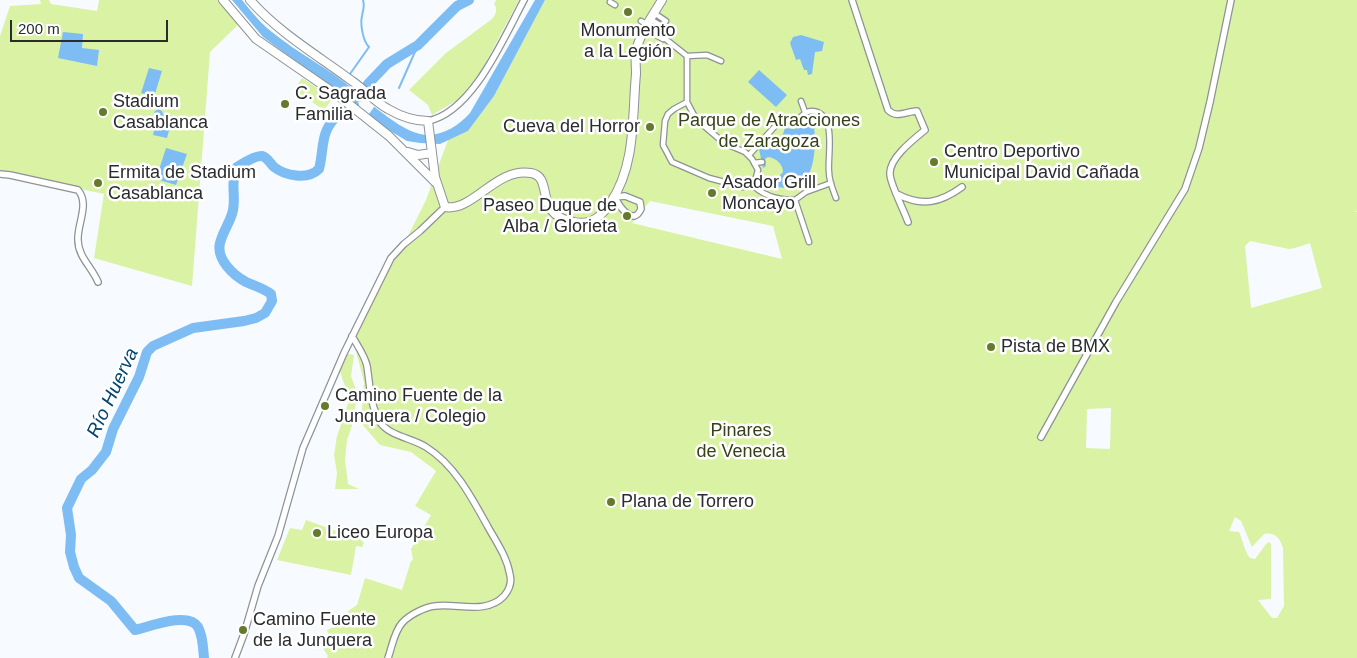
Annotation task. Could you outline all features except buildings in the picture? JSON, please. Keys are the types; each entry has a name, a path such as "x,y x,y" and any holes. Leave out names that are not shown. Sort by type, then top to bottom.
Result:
{"street":[{"path":"223,0 256,39 340,97 402,148 436,183"},
{"path":"250,0 269,20 354,82 378,102 403,116 419,121 428,121 441,117 469,94 483,76 524,0"},
{"path":"235,658 258,586 278,536 303,448 352,336 391,258 445,207 464,204 496,182 509,176 530,173 540,177 549,207 556,215 568,221 582,223 595,220 604,212 615,197 628,168 636,51 648,21 662,0"},
{"path":"852,0 888,110 892,114 898,115 917,111 925,130 905,147 892,164 889,173 908,222"},
{"path":"1041,437 1116,302 1185,188 1199,148 1231,0"},
{"path":"610,2 615,5"},
{"path":"648,21 666,21 661,29"},
{"path":"648,21 667,33 686,56 687,102 696,119 724,142 749,155 758,170 755,181 743,187 709,178 672,162 664,145 665,121 668,114 687,102"},
{"path":"661,29 667,33"},
{"path":"686,56 707,55 720,61"},
{"path":"801,101 805,112"},
{"path":"749,155 777,124 795,122 805,112 813,111 822,115 827,122 830,141 829,174 836,198"},
{"path":"428,121 436,183 445,207"},
{"path":"402,148 418,156 432,150"},
{"path":"754,163 762,162"},
{"path":"0,174 10,174 78,190 82,195 83,203 78,241 84,261 98,282"},
{"path":"751,184 757,191 773,197 795,200 806,192 831,183"},
{"path":"620,187 625,196"},
{"path":"897,194 918,202 933,202 950,196 962,187"},
{"path":"625,196 640,202 642,210 638,215 634,216 625,213 615,197 625,196"},
{"path":"795,200 808,242"},
{"path":"352,336 367,364 373,404 380,423 392,432 426,447 456,476 472,499 506,558 511,580 508,590 498,601 478,607 433,606 418,612 402,622 396,632 388,658"}],"green space":[{"name":"Stadium Casablanca","path":"40,0 49,0 51,4 97,11 99,0 222,0 240,23 210,52 192,286 94,258 104,194 0,173 0,36 10,6 41,4"},
{"path":"496,0 519,0 480,73 459,99 432,115 428,105 409,90 446,53 492,19 496,12 494,4"},
{"path":"545,0 1357,0 1357,211 1354,212 1357,212 1357,658 327,658 328,656 322,647 330,641 327,630 345,622 350,617 348,611 357,605 365,578 402,590 411,561 413,560 411,549 431,515 415,506 436,471 411,452 380,445 361,423 364,382 352,336 385,268 404,244 426,200 448,140 468,131 494,96","holes":["650,201 773,226 782,259 632,223","1250,241 1289,249 1310,243 1322,288 1251,308 1245,246","1111,408 1110,449 1086,448 1087,409","1235,517 1241,521 1252,547 1264,534 1274,535 1280,541 1283,548 1284,606 1277,618 1272,618 1258,600 1271,599 1271,544 1269,542 1266,544 1255,559 1250,558 1239,532 1229,531"]},
{"path":"302,78 333,98 324,110 294,90"},
{"path":"344,353 354,355 351,376 356,390 355,417 347,440 345,460 348,484 359,489 335,489 337,473 334,455 337,436 348,404 347,392 340,372"},
{"path":"306,520 353,537 357,536 364,543 362,547 356,546 351,575 277,560 290,528 302,530"}],"water":[{"path":"232,0 242,0 260,22 275,35 336,76 399,125 427,135 441,133 454,127 470,113 535,0 545,0 494,96 468,131 440,144 407,141 387,129 263,37"},
{"path":"63,32 83,34 82,48 99,50 97,66 58,58"},
{"path":"801,35 824,42 822,51 815,52 812,74 808,75 800,59 796,60 790,43 793,37"},
{"path":"149,68 162,71 154,97 141,93"},
{"path":"759,70 787,95 776,107 748,82"},
{"path":"158,109 163,114 173,116 167,138 153,135 157,118 154,112"},
{"path":"801,124 814,126 813,160 808,177 803,183 793,188 765,186 764,182 766,179 778,177 783,172 783,169 778,162 768,157 765,159 766,166 763,168 759,149 766,140 774,145 783,134 785,128 795,129"},
{"path":"166,148 187,154 176,185 156,179"}],"pier":[{"path":"352,85 376,104 367,117 340,97"}],"waterway":[{"path":"350,74 369,47 365,41 362,28 363,0"},
{"name":"Río Huerva","path":"359,97 368,84 387,64 418,45 457,6 469,0"},
{"path":"399,88 418,45"},
{"name":"Río Huerva","path":"204,658 201,634 193,622 186,620 168,621 135,630 111,601 79,578 70,552 71,535 67,508 81,479 92,470 106,452 113,429 139,377 147,352 153,346 193,328 256,318 265,313 272,301 271,294 236,275 223,261 219,249 233,210 233,185 237,167 252,158 262,156 284,173 296,176 309,175 319,169 325,136 330,124 335,118 354,105"}],"place":[{"name":"Monumento a la Legión","path":"628,12"},
{"name":"C. Sagrada Familia","path":"285,104"},
{"name":"Stadium Casablanca","path":"103,112"},
{"name":"Cueva del Horror","path":"650,127"},
{"name":"Centro Deportivo Municipal David Cañada","path":"934,162"},
{"name":"Ermita de Stadium Casablanca","path":"98,183"},
{"name":"Asador Grill Moncayo","path":"712,193"},
{"name":"Paseo Duque de Alba / Glorieta","path":"627,216"},
{"name":"Pista de BMX","path":"991,347"},
{"name":"Camino Fuente de la Junquera / Colegio","path":"325,406"},
{"name":"Plana de Torrero","path":"611,502"},
{"name":"Liceo Europa","path":"317,533"},
{"name":"Camino Fuente de la Junquera","path":"243,630"}],"park label":[{"name":"Parque de Atracciones de Zaragoza","path":"769,131"},
{"name":"Pinares de Venecia","path":"741,441"}]}
